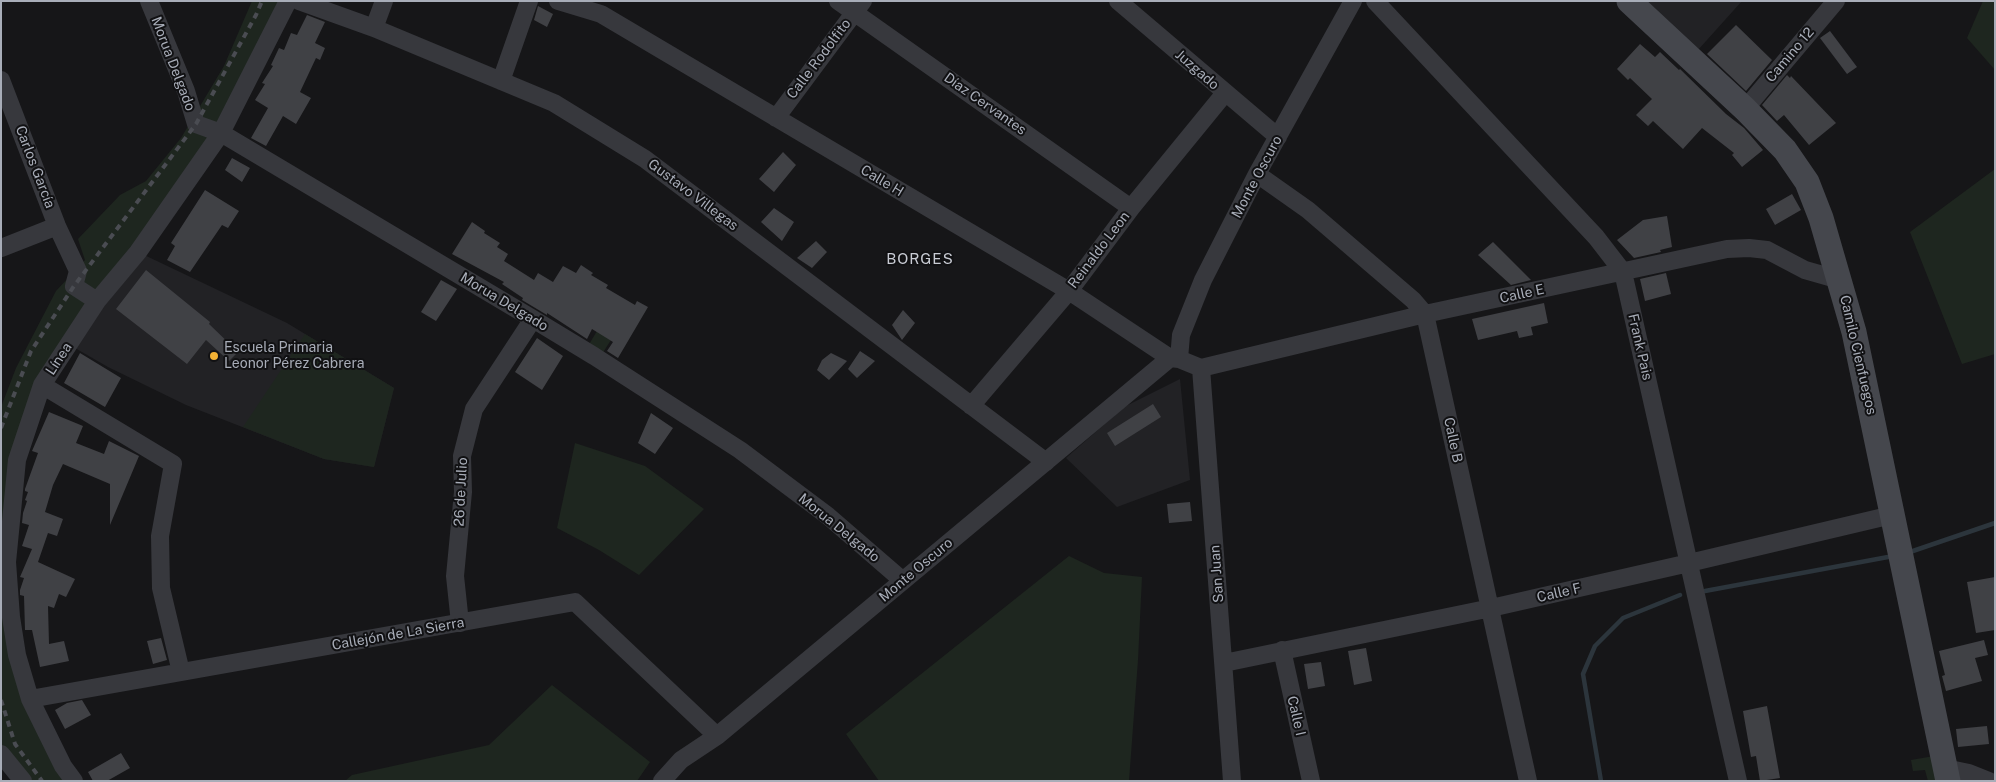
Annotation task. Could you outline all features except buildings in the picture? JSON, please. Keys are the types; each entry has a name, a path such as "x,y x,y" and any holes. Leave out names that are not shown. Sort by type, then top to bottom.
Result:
{"street":[{"name":"Morua Delgado","path":"149,1 186,91 196,124 221,133 533,319 740,450 828,516 902,580"},
{"name":"Línea","path":"74,781 63,766 30,698 17,655 12,627 7,562 17,460 42,386 96,300 138,252 221,133 288,1"},
{"name":"Gustavo Villegas","path":"299,1 374,28 554,103 645,159 1046,462"},
{"path":"374,28 384,1"},
{"path":"501,80 529,1"},
{"name":"Calle H","path":"558,1 601,14 1069,291 1175,359 1201,368"},
{"name":"Díaz Cervantes","path":"838,1 859,6 1131,208"},
{"name":"Juzgado","path":"1118,1 1225,94 1278,137"},
{"name":"Monte Oscuro","path":"662,781 681,760 717,736 902,580 1175,359 1188,313 1257,174 1354,1"},
{"name":"Frank Pais","path":"1375,1 1596,237 1623,272 1738,781"},
{"name":"Camilo Cienfuegos","path":"1629,1 1745,109 1785,150 1807,182 1822,218 1840,280 1870,404 1946,774"},
{"name":"Camino 12","path":"1745,109 1836,1"},
{"name":"Calle Rodolfito","path":"776,118 859,6"},
{"name":"Carlos García","path":"1,80 58,226 78,271 74,286 96,300"},
{"name":"Reinaldo Leon","path":"971,406 1069,291 1131,208 1225,94"},
{"path":"1257,174 1308,210 1413,300 1426,314"},
{"path":"1,248 58,226"},
{"name":"Calle E","path":"1201,368 1426,314 1726,249 1749,248 1767,250 1806,270 1840,280"},
{"name":"Calle B","path":"1426,314 1528,781"},
{"name":"26 de Julio","path":"460,623 455,576 463,492 462,456 474,410 533,319"},
{"name":"San Juan","path":"1201,368 1232,781"},
{"path":"42,386 173,464 160,536 161,588 182,672"},
{"name":"Calle F","path":"1224,663 1490,608 1689,564 1892,514"},
{"name":"Callejón de La Sierra","path":"30,698 575,602 717,736"},
{"name":"Calle I","path":"1282,650 1311,781"},
{"path":"1,754 23,781"},
{"path":"1946,774 1969,772 1989,781"}],"shaded area":[{"path":"252,1 288,1 221,133 42,385 8,537 17,655 74,781 23,781 1,754 1,407 16,368 56,291 85,260 78,239 120,195 146,181 181,138 224,66"},
{"path":"1646,1 1742,1 1698,50"},
{"path":"1983,1 1995,1 1995,70 1967,38"},
{"path":"1995,169 1995,354 1962,364 1910,232"},
{"name":"Escuela Primaria Leonor Pérez Cabrera","path":"138,252 287,323 394,388 374,467 324,459 186,405 108,367 68,344"},
{"path":"597,331 611,340 602,354 588,346"},
{"path":"305,334 394,388 374,467 324,459 243,427"},
{"path":"1180,379 1190,480 1117,507 1066,458 1124,407"},
{"path":"575,443 645,466 704,509 639,575 599,550 557,528"},
{"path":"1069,556 1104,573 1142,577 1129,781 879,781 846,734"},
{"path":"552,685 650,762 637,781 345,781 352,775 489,745"},
{"path":"1934,756 1939,781 1928,781 1925,770 1913,771 1911,760"}],"waterway":[{"path":"1907,553 1995,523"},
{"path":"1705,591 1888,557"},
{"path":"1601,781 1583,674 1595,646 1623,618 1680,595"}],"railway":[{"path":"1,428 31,351 74,286 196,124 262,1"},
{"path":"1,700 15,744 42,781"}],"place":[{"name":"Escuela Primaria Leonor Pérez Cabrera","path":"214,356"}],"district":[{"name":"BORGES","path":"920,259"}]}
